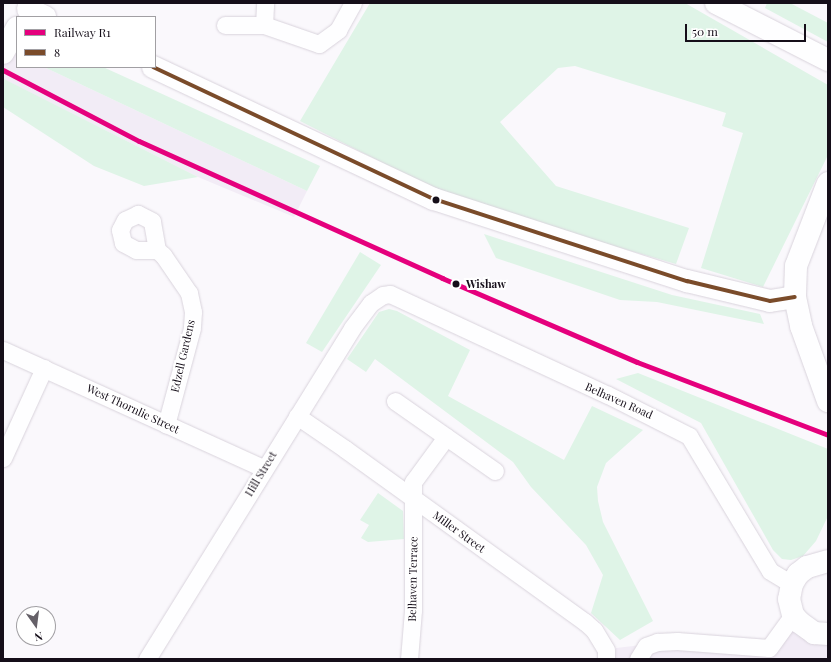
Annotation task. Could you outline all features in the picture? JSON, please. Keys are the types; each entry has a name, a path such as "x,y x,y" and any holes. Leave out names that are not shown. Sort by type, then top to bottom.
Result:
{"street":[{"path":"264,25 265,3"},
{"path":"225,24 264,25 319,44 338,30 353,3"},
{"path":"716,3 828,60"},
{"path":"3,53 16,30"},
{"path":"155,68 434,199 687,281 770,300 795,297"},
{"path":"828,183 796,266 795,297 801,326 828,401"},
{"name":"Edzell Gardens","path":"157,250 179,276 189,293 193,312 192,328 166,425"},
{"name":"Hill Street","path":"147,659 263,468 352,328 371,303 382,295"},
{"name":"Belhaven Road","path":"382,295 401,297 579,383 608,395 689,436 770,571 792,584"},
{"name":"West Thornlie Street","path":"3,350 263,468"},
{"path":"3,458 44,368"},
{"path":"395,401 495,471"},
{"name":"Miller Street","path":"296,416 414,499 594,630 606,650 606,659"},
{"name":"Belhaven Terrace","path":"409,659 413,610 413,482 446,437"},
{"path":"828,561 807,567 792,584 790,599 793,615 805,628 828,634"},
{"path":"638,659 646,646 657,642 677,641 769,648 793,615"}],"shaded area":[{"path":"3,47 16,54 16,68 46,68 307,191 294,217 198,177 3,79"},
{"path":"793,615 828,634 828,659 615,659 616,648 677,641 769,648"}],"green space":[{"path":"370,3 685,3 828,85 828,155 763,287 701,268 743,133 722,126 726,113 575,66 558,68 500,122 556,186 689,228 676,264 545,226 438,191 300,121"},
{"path":"767,3 790,3 828,23 828,42 765,8"},
{"path":"46,68 105,68 320,166 307,191"},
{"path":"4,79 198,177 144,186 94,166 3,107"},
{"path":"484,234 672,295 760,314 764,324 657,302 620,300 496,258"},
{"path":"360,252 381,265 322,352 306,343"},
{"path":"389,309 397,311 470,350 448,396 564,460 592,406 643,430 606,463 597,487 598,501 603,522 653,621 620,640 591,613 603,575 586,545 531,487 513,462 375,359 366,372 347,359 379,312"},
{"path":"638,373 828,449 828,516 816,541 803,556 791,560 782,559 773,550 701,423 616,379"},
{"path":"378,493 403,511 404,539 368,542 361,538 369,525 360,520"}],"rail line":[{"name":"R1","path":"3,70 139,141 442,278 637,362 828,435"}],"transit line":[{"name":"8","path":"155,68 434,199 687,281 770,301 795,297"}],"place":[{"name":"Wishaw","path":"456,284"}]}
